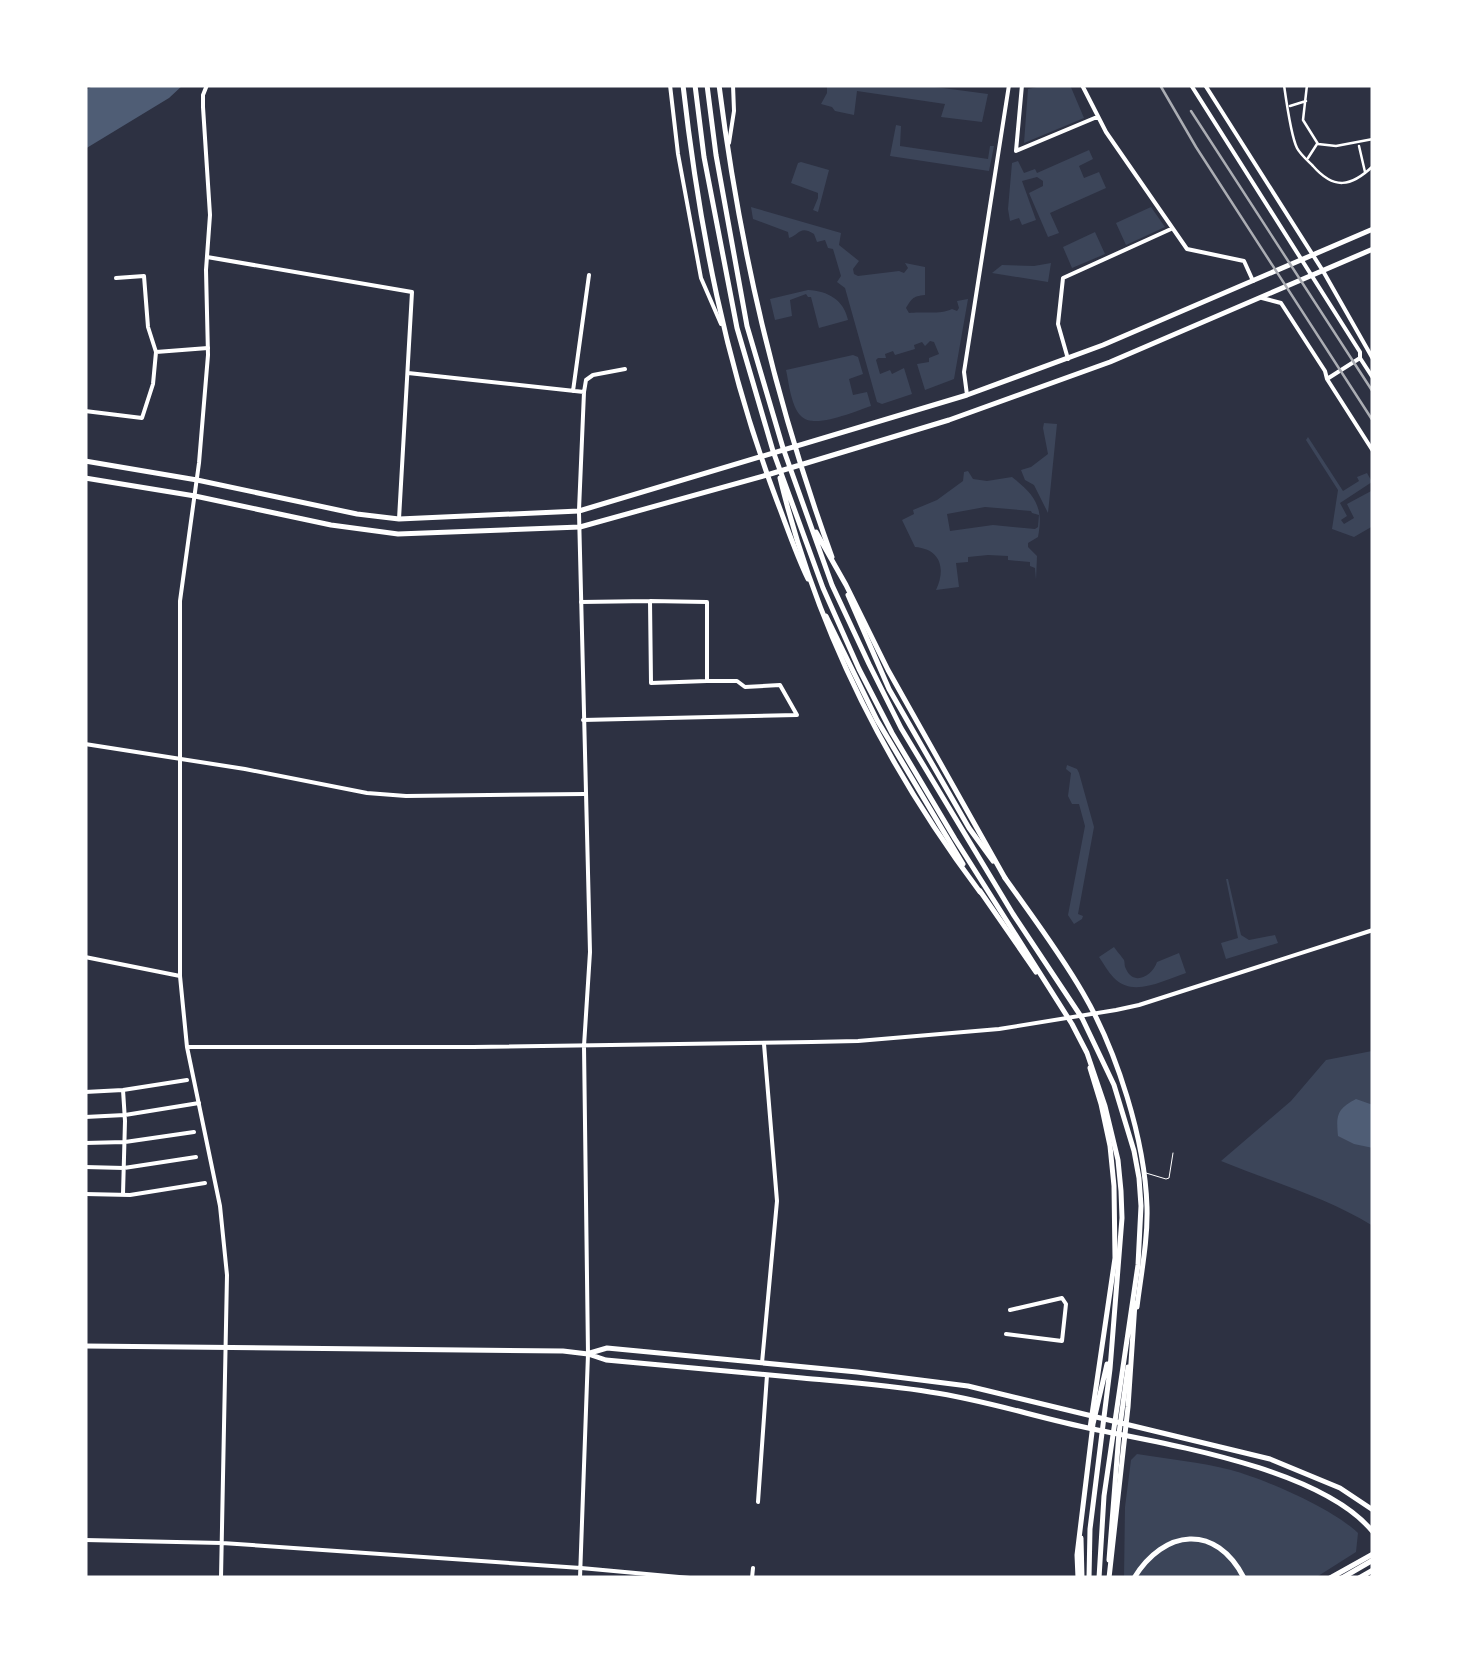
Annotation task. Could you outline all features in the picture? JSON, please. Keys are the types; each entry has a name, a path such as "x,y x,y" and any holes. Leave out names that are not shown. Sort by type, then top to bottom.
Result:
{"main road":[{"path":"683,85 691,160 716,297 738,386 767,475 800,562 854,675 980,892"},
{"path":"695,85 704,157 737,328 792,523 828,631 880,737 941,840 1070,1018 1102,1104 1114,1186 1115,1258 1090,1428 1081,1540 1083,1578"},
{"path":"707,85 748,326 782,448 832,585 902,728 1013,914 1082,1018 1114,1085 1134,1152 1140,1178 1138,1265 1128,1407 1109,1578"},
{"path":"720,85 753,291 800,465 837,570 889,689 969,828 1084,994 1126,1093 1147,1209 1119,1433 1109,1578"},
{"path":"85,461 399,519 579,511 967,396 1068,358 1373,228"},
{"path":"85,478 195,496 331,526 398,534 580,527 962,416 1110,362 1373,249"},
{"path":"773,451 823,588 876,701 955,839 1060,1002 1087,1053 1104,1106 1118,1160 1122,1218 1109,1356 1094,1424 1077,1555 1083,1578"},
{"path":"809,521 1006,878"},
{"path":"1099,1578 1104,1496 1138,1265"},
{"path":"85,1346 564,1351 606,1360 926,1391 1258,1467 1299,1482 1360,1516 1373,1532"},
{"path":"588,1354 607,1348 968,1386 1270,1459 1340,1488 1373,1510"},
{"path":"1083,1578 1109,1356"},
{"path":"1134,1578 1157,1550 1172,1542 1191,1540 1205,1540 1228,1553 1244,1578"},
{"path":"1330,1578 1373,1557"},
{"path":"1342,1578 1373,1557"},
{"path":"1360,1578 1372,1575"}],"street":[{"path":"207,85 202,107 210,215 206,394 180,601 180,976 187,1048 226,1242 221,1578"},
{"path":"670,85 678,154 702,278 724,332"},
{"path":"728,153 733,85"},
{"path":"967,396 964,372 1009,85"},
{"path":"1022,85 1016,151 1097,118"},
{"path":"1082,85 1097,118 1187,249 1244,262 1254,281"},
{"path":"1191,85 1373,378"},
{"path":"1205,85 1373,358"},
{"path":"1284,85 1297,148 1329,181 1346,184 1373,166"},
{"path":"1307,85 1303,120 1318,144"},
{"path":"1288,106 1306,101"},
{"path":"1318,144 1336,146 1373,139"},
{"path":"1358,143 1365,174"},
{"path":"1307,160 1318,144"},
{"path":"1068,358 1058,324 1064,278 1172,229"},
{"path":"207,257 412,292 399,519"},
{"path":"573,391 589,275"},
{"path":"85,411 142,418 153,384 156,352 148,327 144,276 116,278"},
{"path":"1262,298 1281,303 1373,451"},
{"path":"156,352 208,348"},
{"path":"1327,379 1360,358"},
{"path":"580,1578 588,1354 584,1046 590,952 579,511 586,380 593,375 624,370"},
{"path":"408,373 584,392"},
{"path":"583,720 797,715 780,685 745,687 738,681 650,683 650,601"},
{"path":"581,602 707,602 707,682"},
{"path":"85,744 367,793 585,794"},
{"path":"187,1048 858,1041 999,1029 1139,1005 1373,930"},
{"path":"85,957 180,976"},
{"path":"762,1363 777,1201 764,1043"},
{"path":"85,1092 187,1080"},
{"path":"123,1090 123,1194"},
{"path":"85,1117 199,1103"},
{"path":"85,1143 125,1142 194,1132"},
{"path":"85,1167 124,1168 196,1157"},
{"path":"85,1194 130,1196 205,1183"},
{"path":"1006,1334 1062,1341 1066,1304 1062,1298 1010,1310"},
{"path":"758,1502 767,1375"},
{"path":"85,1540 222,1543 690,1578"},
{"path":"752,1568 752,1578"}],"lane":[{"path":"1143,1172 1166,1180 1174,1153"}],"shaded area":[{"path":"95,85 183,85 169,98 85,149 85,90"},
{"path":"827,85 920,85 988,94 982,122 941,117 945,104 857,91 854,115 821,104"},
{"path":"1070,85 1084,118 1024,143 1028,89"},
{"path":"896,125 901,126 900,146 988,159 990,146 994,146 989,171 890,156"},
{"path":"1089,150 1093,159 1079,166 1084,178 1099,172 1106,188 1050,213 1059,233 1048,237 1029,193 1043,186 1037,177 1022,181 1036,220 1022,225 1019,218 1010,221 1012,163 1018,161 1024,173 1035,169 1037,173"},
{"path":"801,162 829,170 818,212 813,210 818,193 791,183"},
{"path":"751,207 841,233 839,245 859,261 853,269 858,276 904,273 908,268 905,263 925,267 925,295 911,301 906,308 909,313 957,311 957,301 968,299 954,379 925,390 917,364 929,362 929,358 939,354 934,342 925,346 922,342 914,345 915,349 895,355 893,351 876,360 880,374 904,368 912,394 882,404 877,402 845,288 837,282 841,276 833,249 828,248 825,240 817,242 814,234 805,230 789,238 788,232 753,219"},
{"path":"1151,207 1165,227 1126,245 1116,223"},
{"path":"1095,232 1105,254 1072,268 1063,247"},
{"path":"1051,263 1048,282 992,273 1002,265"},
{"path":"808,290 834,298 848,320 819,328 811,297 806,294 790,300 792,316 775,320 770,299"},
{"path":"858,357 863,374 849,379 853,395 867,392 871,406 825,420 801,416 786,370"},
{"path":"1044,423 1057,424 1048,513 1034,485 1025,480 1021,470 1048,454"},
{"path":"1308,437 1343,491 1367,473 1372,482 1340,503 1347,516 1341,520 1344,524 1354,518 1347,504 1373,490 1373,526 1354,537 1332,529 1338,490 1306,440"},
{"path":"968,471 973,479 987,481 1012,477 1032,496 1038,510 1040,518 1038,537 1028,543 1037,556 1036,580 1030,562 1008,560 1008,556 968,557 968,562 956,563 959,587 936,590 941,575 939,561 931,552 915,547 902,520 963,481 964,472","holes":["985,507 1039,515 1035,529 993,525 950,531 947,514"]},
{"path":"1067,765 1079,773 1094,827 1078,914 1083,916 1074,924 1068,915 1085,826 1079,804 1072,804 1068,796 1071,773"},
{"path":"1226,879 1241,935 1249,940 1275,935 1278,943 1226,959 1221,943 1238,938"},
{"path":"1114,947 1134,977 1143,977 1157,962 1179,953 1186,973 1149,986 1130,987 1112,976 1099,957"},
{"path":"1372,1051 1373,1226 1318,1198 1221,1161 1291,1101 1326,1060"},
{"path":"1356,1099 1373,1105 1373,1148 1338,1136 1339,1113"},
{"path":"1137,1454 1219,1467 1280,1488 1332,1514 1358,1533 1356,1552 1315,1578 1124,1578 1125,1507 1131,1460"}],"railway":[{"path":"1160,85 1373,421"},
{"path":"1191,111 1373,392"}]}
